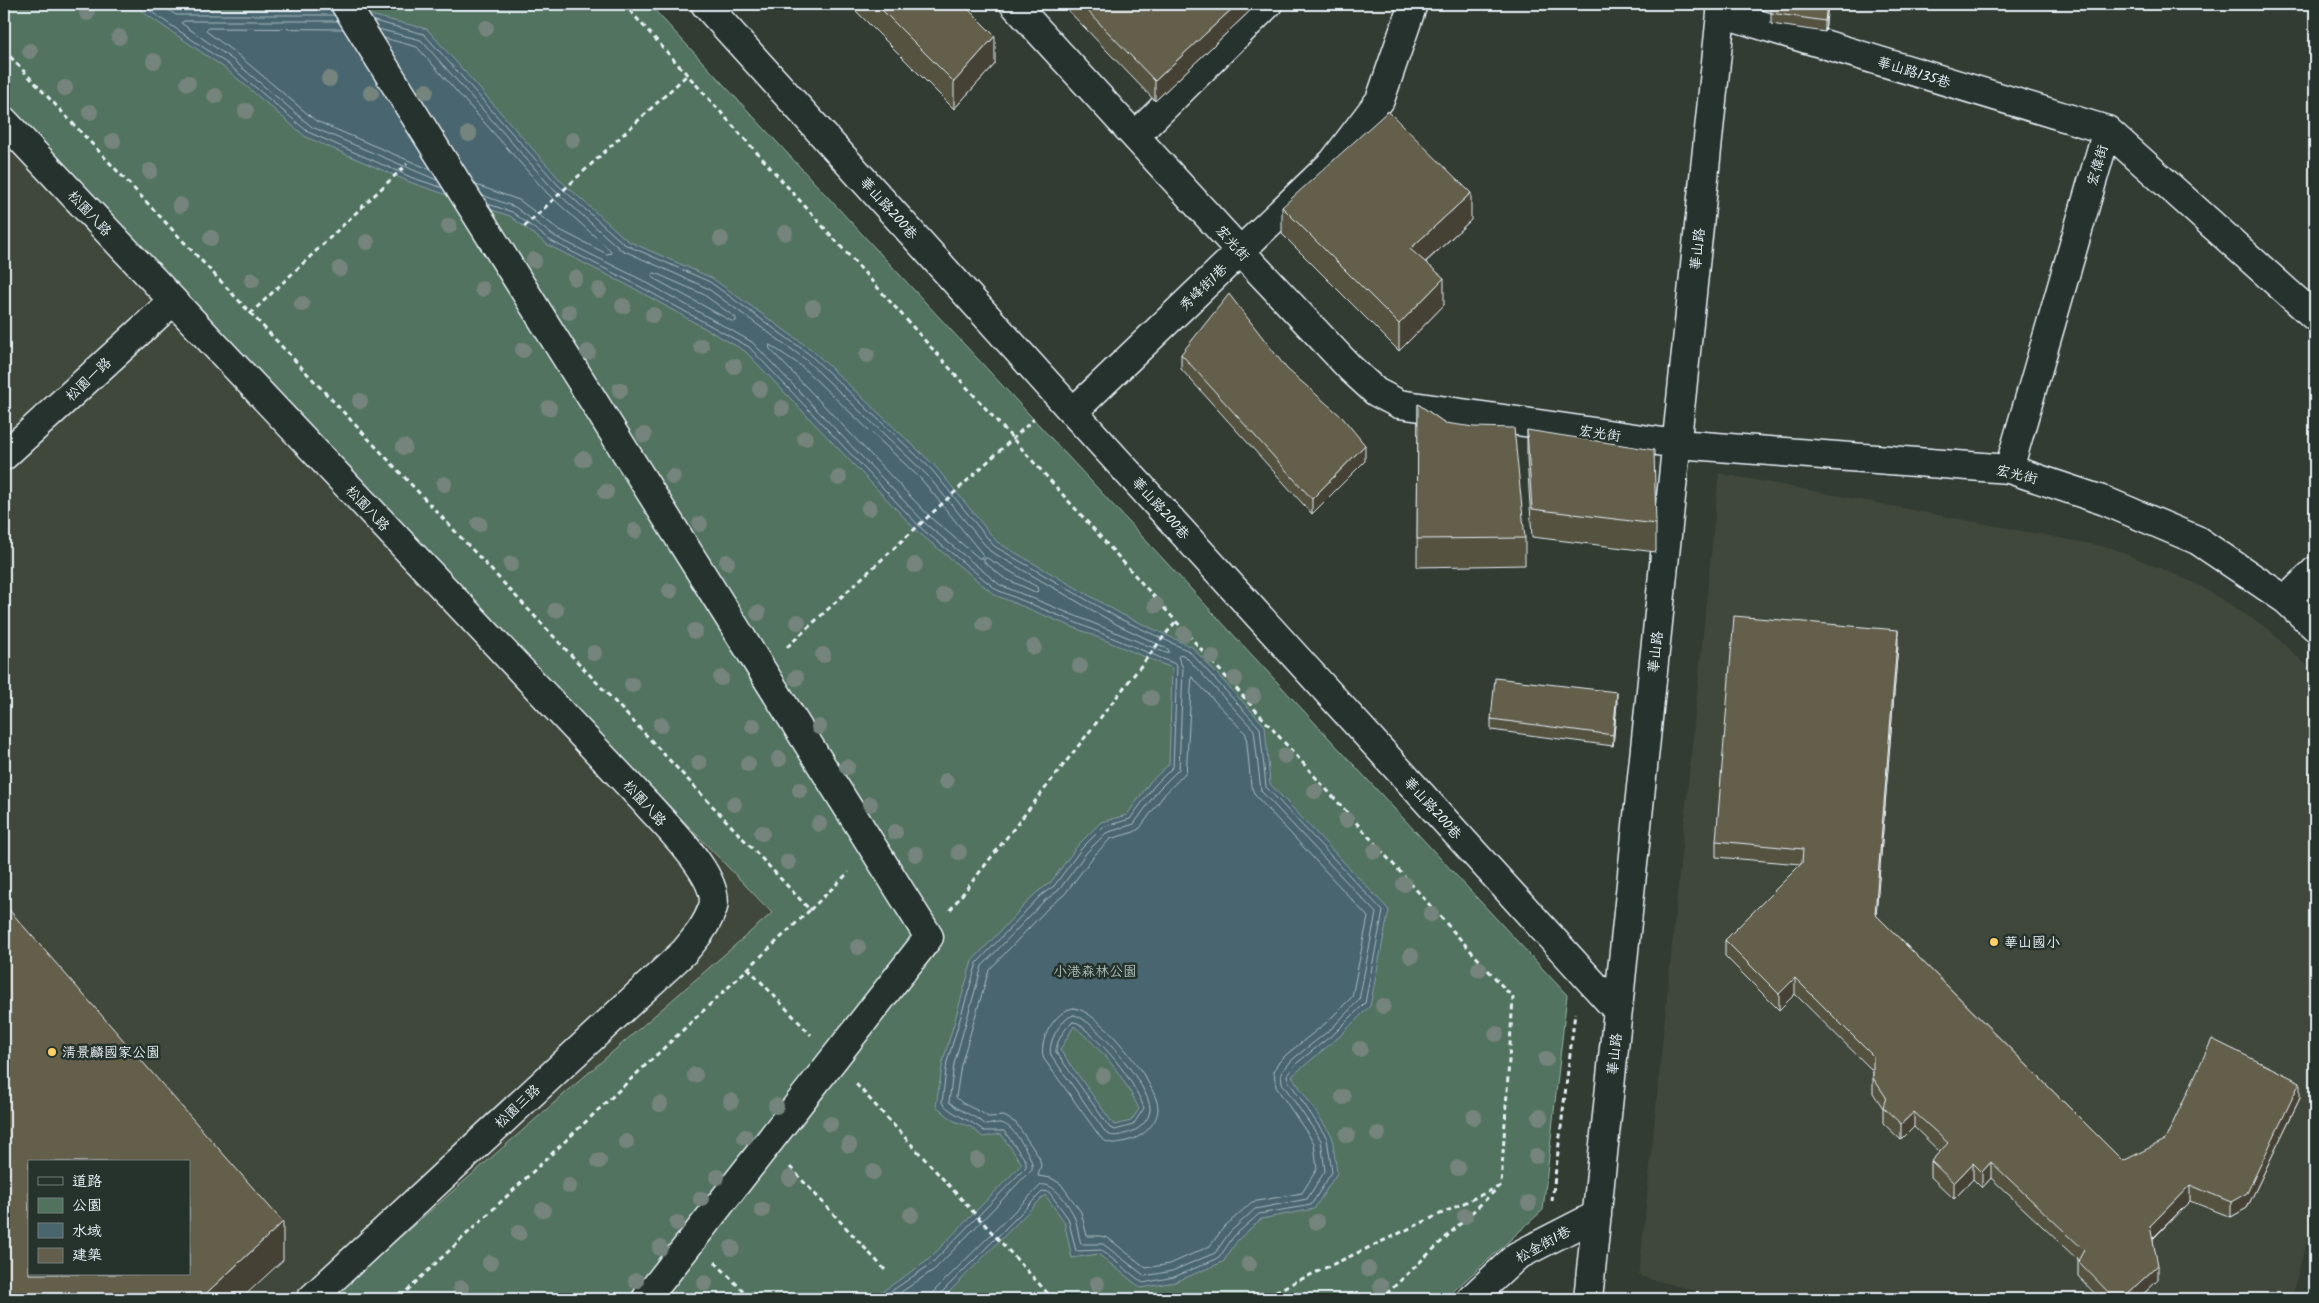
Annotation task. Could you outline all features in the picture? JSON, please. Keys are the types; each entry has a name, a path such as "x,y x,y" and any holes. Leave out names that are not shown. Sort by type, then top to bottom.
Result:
{"street":[{"path":"345,4 929,937 646,1299"},
{"name":"華山路200巷","path":"705,4 1618,1011"},
{"name":"宏光街","path":"1014,4 1136,135 1240,252 1351,369 1376,392 1399,404 1677,444 2008,469 2105,501 2197,540 2286,600 2315,627"},
{"path":"1136,135 1268,4"},
{"name":"秀峰街1巷","path":"1066,404 1240,252 1333,162 1380,100 1413,4"},
{"name":"華山路135巷","path":"1721,9 2107,130"},
{"name":"華山路","path":"1594,1298 1597,1215 1721,9"},
{"name":"松園八路","path":"4,121 646,803 694,857 711,883 713,905"},
{"name":"宏偉街","path":"2008,469 2107,130 2315,316"},
{"name":"松園一路","path":"4,456 172,301"},
{"path":"2286,600 2315,571"},
{"name":"松園三路","path":"311,1299 684,952 702,931 713,905"},
{"name":"松金街1巷","path":"1471,1299 1517,1256 1597,1215"}],"path":[{"path":"624,4 1513,998 1501,1186 1381,1299"},
{"path":"4,50 810,910"},
{"path":"500,250 688,74"},
{"path":"250,314 432,142"},
{"path":"762,669 1012,438 1066,404"},
{"path":"929,937 1176,622"},
{"path":"398,1299 810,910 874,847"},
{"path":"748,968 1053,1299"},
{"path":"1551,1207 1575,1009"},
{"path":"768,1143 886,1271"},
{"path":"1259,1299 1501,1186"},
{"path":"693,1239 751,1299"}],"shaded area":[{"path":"4,113 772,913 329,1299 4,1299"},
{"name":"華山國小","path":"1719,473 2112,548 2197,584 2267,628 2315,673 2315,1211 2291,1299 1726,1299 1639,1276"}],"green space":[{"name":"小港森林公園","path":"4,4 649,4 1567,995 1543,1210 1445,1299 329,1299 772,913 4,113"}],"water":[{"path":"131,4 167,4 176,10 349,10 427,29 561,181 628,241 712,278 812,350 936,467 997,542 1121,614 1192,647 1265,726 1270,784 1389,910 1370,1006 1340,1036 1292,1076 1332,1136 1337,1173 1314,1209 1261,1219 1238,1240 1223,1262 1175,1282 1141,1288 1098,1254 1072,1258 1064,1221 1045,1195 942,1299 871,1299 927,1261 1022,1164 1001,1134 983,1137 971,1127 954,1121 936,1106 943,1061 972,961 1036,893 1051,882 1078,845 1101,822 1127,815 1150,782 1169,764 1172,668 995,595 919,533 745,351 637,290 548,245 510,216 412,183 306,137 226,69","holes":["1074,1026 1119,1074 1132,1096 1139,1109 1131,1121 1114,1125 1060,1050"]}],"building":[{"path":"876,4 963,4 995,36 954,82"},
{"path":"1081,4 1237,4 1155,81"},
{"path":"1772,4 1827,4 1825,21 1771,13"},
{"path":"1388,111 1471,193 1410,249 1444,278 1399,324 1282,207"},
{"path":"1229,294 1287,369 1342,417 1365,445 1312,499 1181,354"},
{"path":"1418,404 1445,423 1474,427 1514,428 1525,538 1417,539"},
{"path":"1527,430 1654,450 1656,524 1532,509"},
{"path":"1734,616 1898,630 1875,914 2123,1161 2165,1140 2212,1039 2300,1082 2247,1193 2231,1202 2190,1185 2150,1226 2158,1265 2122,1299 2115,1299 2078,1261 2084,1250 1991,1162 1982,1172 1973,1163 1954,1183 1931,1161 1948,1143 1914,1112 1901,1124 1883,1107 1886,1097 1873,1078 1873,1056 1795,978 1779,994 1725,940 1802,863 1803,849 1716,841"},
{"path":"1495,678 1617,692 1613,735 1491,719"},
{"name":"清景麟國家公園","path":"4,904 283,1222 200,1299 4,1299"}],"place":[{"name":"華山國小","path":"1994,942"},
{"name":"清景麟國家公園","path":"52,1052"}]}
